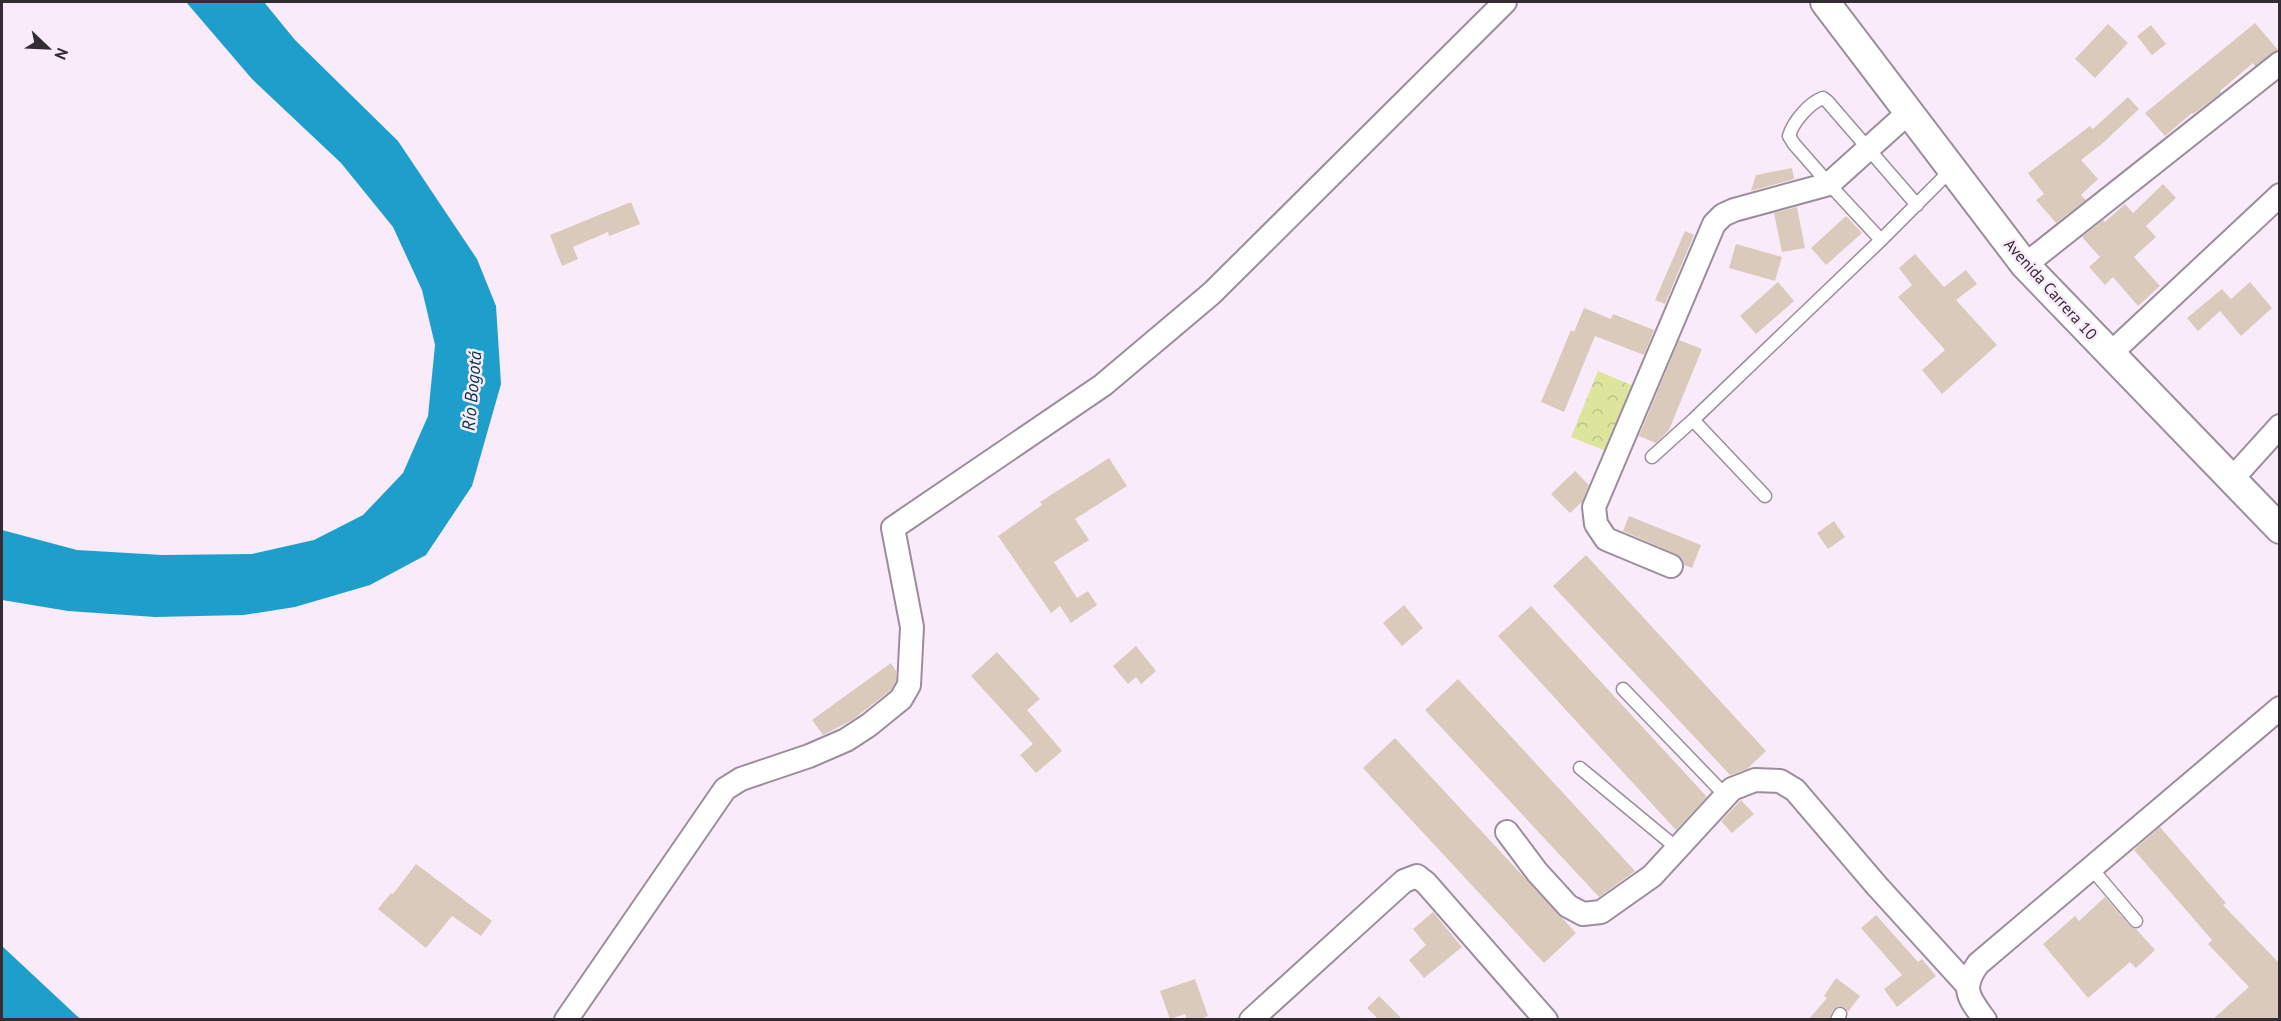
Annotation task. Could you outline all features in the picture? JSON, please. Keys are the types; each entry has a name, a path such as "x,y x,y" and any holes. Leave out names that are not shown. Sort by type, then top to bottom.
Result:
{"street":[{"path":"566,1020 725,789 741,779 809,756 846,740 901,699 909,685 912,627 893,528 1103,385 1212,293 1505,2"},
{"name":"Avenida Carrera 10","path":"1825,2 2025,265 2280,529"},
{"path":"2025,265 2280,63"},
{"path":"1671,566 1606,539 1596,524 1594,507 1714,224 1723,215 1734,210 1829,184 1909,112"},
{"path":"2110,354 2280,195"},
{"path":"2232,480 2280,426"},
{"path":"1985,1020 1968,995 1971,974 1978,964 2280,708"},
{"path":"1507,832 1537,872 1568,906 1583,914 1601,912 1652,876 1732,789 1755,780 1780,781 1795,790 1968,986"},
{"path":"1251,1020 1404,881 1417,876 1426,883 1546,1020"}],"lane":[{"path":"1881,240 1829,184 1789,136 1792,127 1817,100 1823,98 1827,101 1917,206"},
{"path":"1652,457 1917,206 1952,169"},
{"path":"1693,420 1765,496"},
{"path":"1623,689 1726,796"},
{"path":"1580,768 1678,849"},
{"path":"2092,869 2136,921"}],"green space":[{"path":"1598,371 1638,388 1611,453 1571,437"}],"water":[{"name":"Río Bogotá","path":"186,2 264,2 295,40 398,141 477,259 496,306 501,384 472,486 426,555 370,585 295,607 244,615 155,617 68,611 2,600 2,530 77,550 162,555 252,554 314,540 363,515 403,473 428,416 435,345 422,290 393,227 341,163 252,79"},
{"path":"2,946 77,1016 81,1019 2,1019"}],"building":[{"path":"2255,23 2278,50 2255,66 2253,63 2220,91 2221,93 2165,136 2145,113"},
{"path":"2108,24 2128,43 2095,78 2075,59"},
{"path":"2151,25 2166,44 2152,55 2137,36"},
{"path":"2128,97 2139,109 2081,160 2098,179 2081,195 2086,200 2056,223 2036,200 2044,194 2028,173 2090,126 2093,129"},
{"path":"1792,168 1794,179 1751,191 1756,175"},
{"path":"2163,184 2176,198 2146,226 2156,237 2134,257 2160,286 2138,306 2113,277 2105,285 2089,267 2100,257 2082,237 2103,220 2105,222 2125,204 2133,213"},
{"path":"631,202 640,224 609,236 608,232 573,247 578,259 562,266 550,235"},
{"path":"1797,207 1805,248 1782,252 1774,213"},
{"path":"1846,216 1862,233 1826,265 1811,248"},
{"path":"1685,231 1694,235 1665,304 1655,300"},
{"path":"1736,244 1782,257 1775,281 1729,268"},
{"path":"1915,254 1944,287 1966,270 1977,284 1956,300 1997,345 1942,394 1922,370 1945,350 1898,297 1912,285 1899,268"},
{"path":"1778,282 1794,301 1756,334 1740,316"},
{"path":"2250,282 2272,308 2241,336 2220,311 2198,331 2187,318 2222,289 2231,299"},
{"path":"1584,308 1611,319 1613,314 1654,330 1644,355 1595,336 1564,412 1541,402 1571,330 1574,332"},
{"path":"1679,340 1702,349 1669,430 1656,443 1639,436"},
{"path":"1109,458 1127,486 1075,519 1089,540 1054,562 1077,598 1088,591 1097,605 1071,623 1060,606 1051,613 998,536 1042,505 1040,502"},
{"path":"1575,471 1589,485 1582,502 1570,513 1551,494"},
{"path":"1629,516 1701,545 1692,568 1684,565 1682,558 1676,554 1623,531"},
{"path":"1834,521 1845,537 1828,549 1817,533"},
{"path":"1586,555 1766,751 1747,769 1730,775 1553,586"},
{"path":"1404,605 1423,628 1402,646 1383,623"},
{"path":"1531,606 1707,797 1676,830 1498,636"},
{"path":"1136,646 1156,671 1141,684 1136,677 1128,684 1113,666"},
{"path":"997,652 1040,699 1027,710 1062,751 1036,773 1020,755 1033,744 971,676"},
{"path":"891,663 896,671 896,681 891,690 852,720 823,735 812,720"},
{"path":"1458,679 1635,871 1599,897 1425,710"},
{"path":"1395,738 1576,933 1544,963 1363,768"},
{"path":"1741,800 1754,814 1732,833 1721,821"},
{"path":"2160,827 2226,903 2223,905 2280,964 2280,1020 2212,1020 2249,987 2208,944 2212,940 2134,850"},
{"path":"416,864 492,921 481,936 452,916 426,948 378,909"},
{"path":"2105,897 2155,950 2136,968 2130,962 2088,998 2043,944 2075,916 2079,921"},
{"path":"1433,912 1462,947 1424,978 1409,960 1426,945 1413,929"},
{"path":"1876,915 1918,962 1922,959 1936,976 1897,1007 1884,989 1902,975 1861,928"},
{"path":"1836,978 1860,996 1848,1012 1844,1007 1839,1006 1833,1010 1829,1020 1808,1020 1827,998 1824,996"},
{"path":"1195,979 1208,1016 1197,1020 1187,1020 1185,1014 1170,1019 1160,991"},
{"path":"1379,996 1403,1020 1379,1020 1367,1008"}]}
